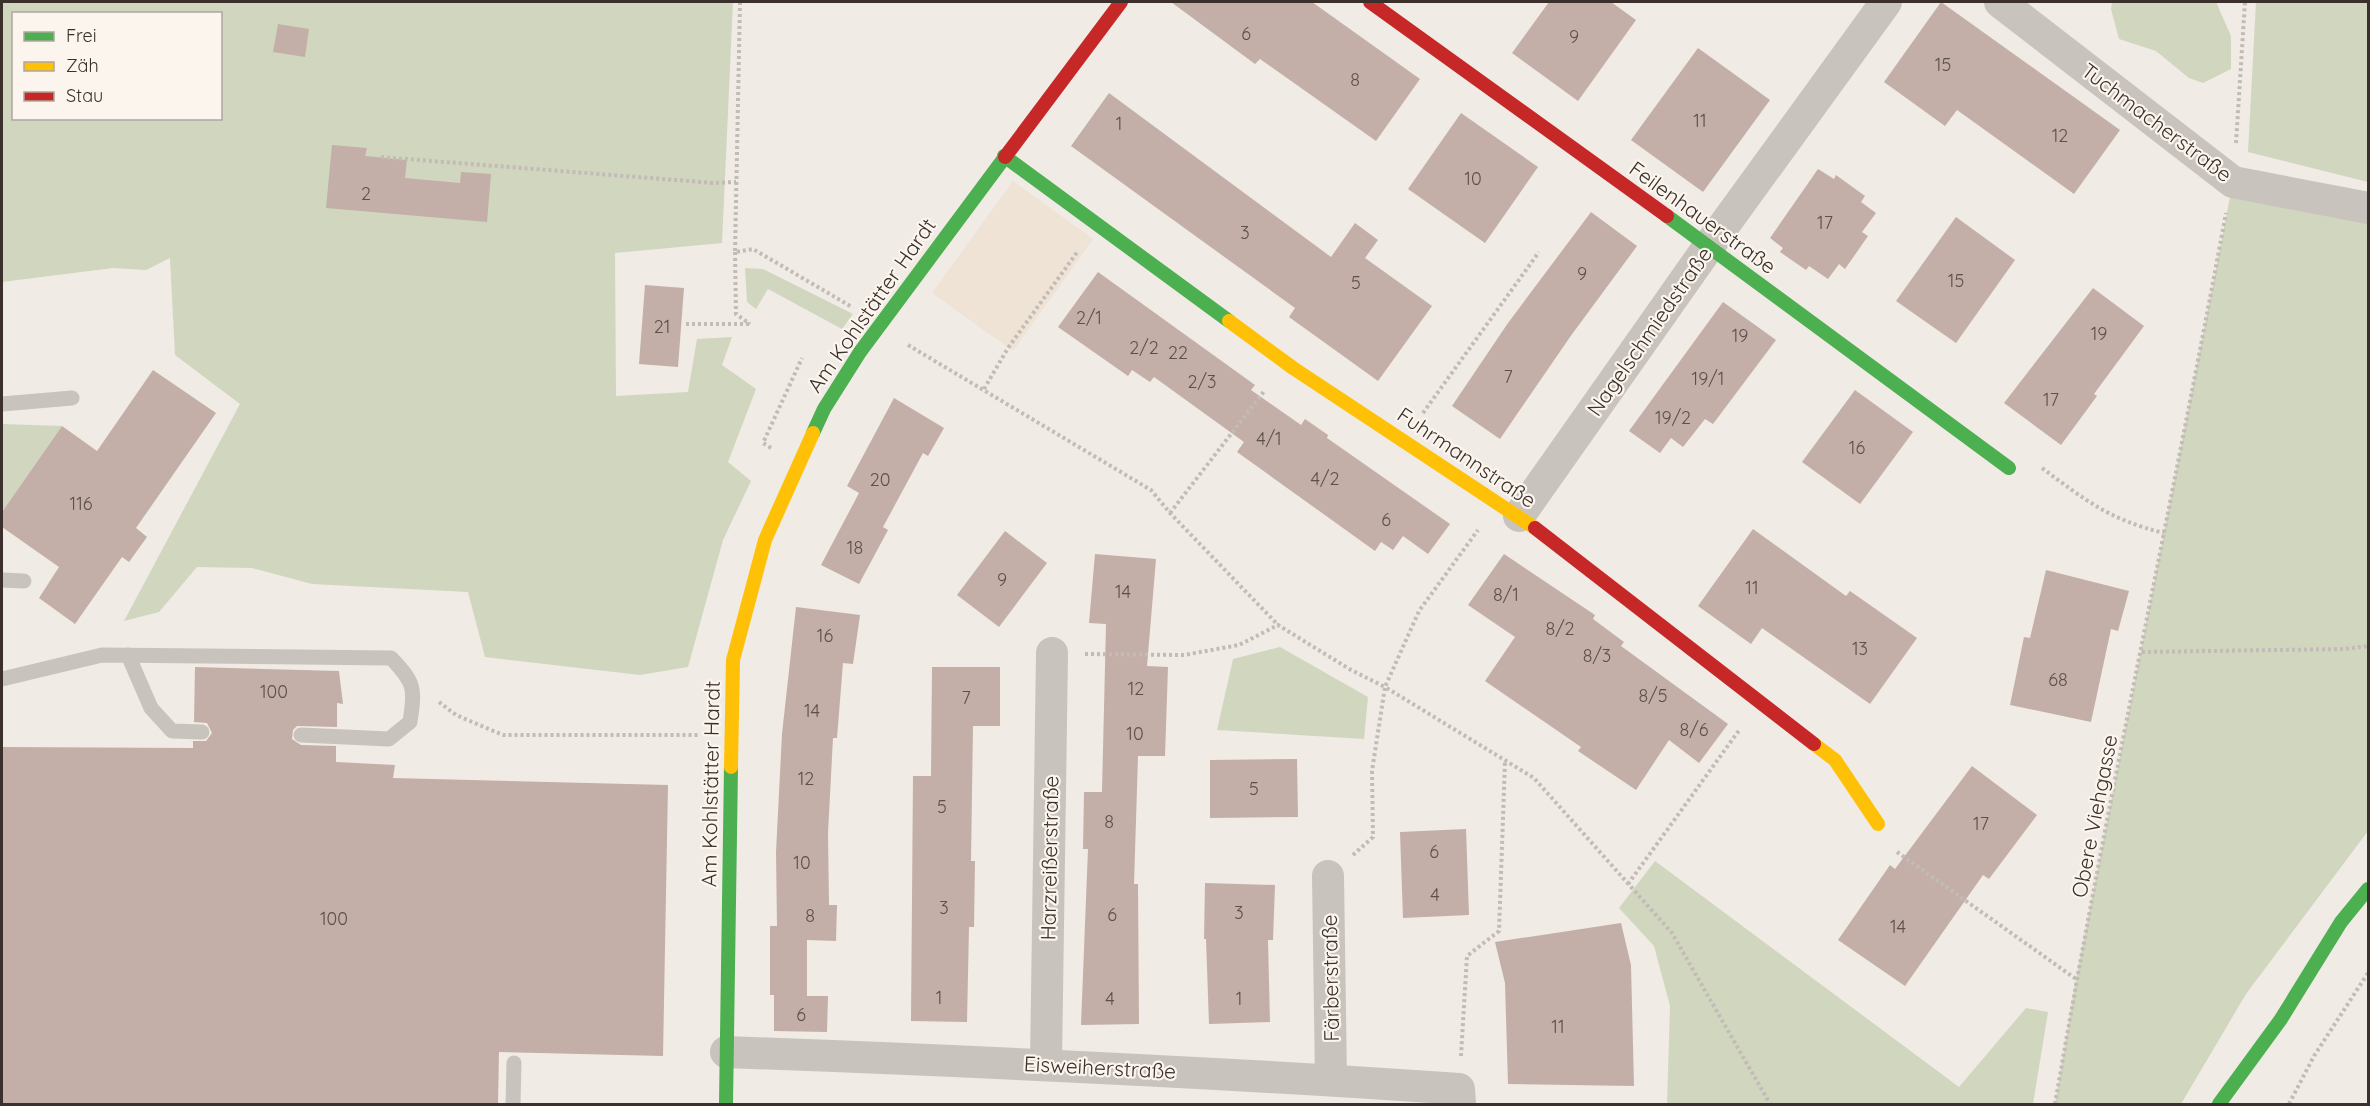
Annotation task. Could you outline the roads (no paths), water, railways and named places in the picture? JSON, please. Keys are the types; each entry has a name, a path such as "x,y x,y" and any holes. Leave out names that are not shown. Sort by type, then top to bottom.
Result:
{"street":[{"name":"Am Kohlstätter Hardt","path":"726,1104 733,660 765,540 824,410 879,325 1121,2"},
{"name":"Feilenhauerstraße","path":"1370,2 1709,246 2009,468"},
{"name":"Nagelschmiedstraße","path":"1509,509 1709,246 1886,2"},
{"name":"Tuchmacherstraße","path":"2000,2 2233,182 2368,208"},
{"name":"Fuhrmannstraße","path":"1004,156 1286,362 1509,509 1835,760 1878,824"},
{"name":"Harzreißerstraße","path":"1046,1063 1052,653"},
{"name":"Färberstraße","path":"1328,876 1331,1080"},
{"path":"2219,1104 2281,1018 2340,922 2368,889"},
{"path":"2259,1072 2281,1018"},
{"name":"Eisweiherstraße","path":"726,1052 1046,1063 1331,1080 1459,1097"}],"lane":[{"path":"2,404 72,398"},
{"path":"2,580 24,581"},
{"path":"2,679 102,655 392,658 410,678 413,700 410,722 389,739 302,735"},
{"path":"128,655 151,708 172,731 202,732"},
{"path":"513,1104 514,1063"}]}
